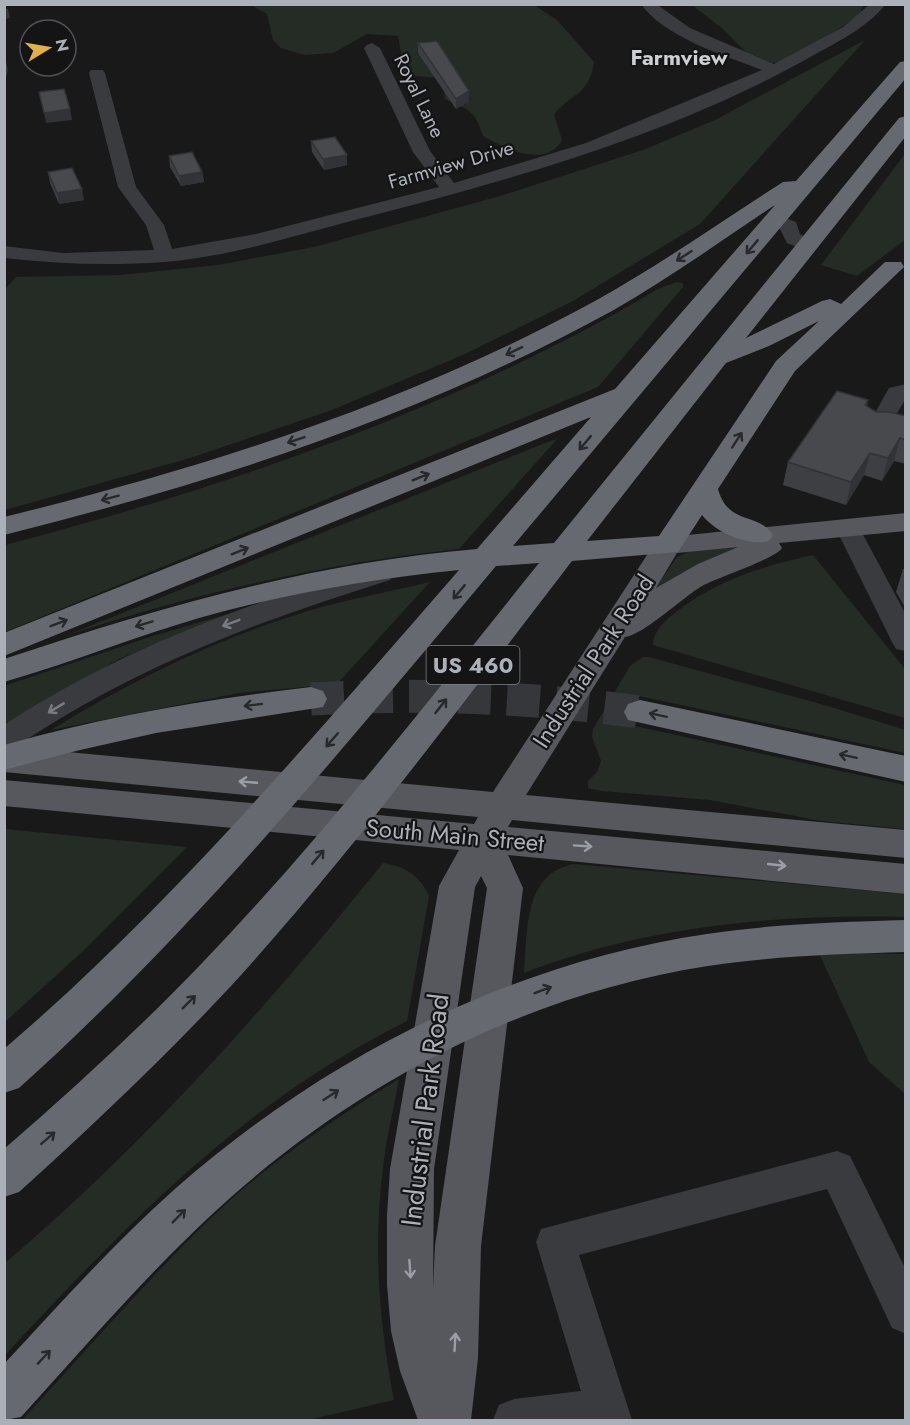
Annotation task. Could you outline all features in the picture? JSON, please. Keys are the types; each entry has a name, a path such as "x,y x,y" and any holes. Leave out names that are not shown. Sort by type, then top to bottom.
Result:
{"highway":[{"name":"US 460","path":"4,1076 115,975 261,821 906,66"},
{"name":"US 460","path":"4,1177 74,1116 149,1043 217,974 279,904 431,718 906,122"},
{"path":"13,526 252,455 351,420 447,381 544,336 623,294 802,177 818,170"},
{"path":"4,645 760,341 822,311 899,262"},
{"path":"4,671 144,624 219,603 406,567 668,545 785,366 815,336 849,309 899,262"},
{"path":"704,488 706,504 722,520 759,535"},
{"path":"4,759 33,750 200,713 311,699"},
{"path":"640,712 906,769"},
{"path":"4,1400 123,1271 193,1201 262,1143 386,1060 468,1019 555,985 633,963 696,950 768,941 853,936 906,936"}],"main road":[{"path":"668,545 906,522"},
{"path":"597,652 659,598 691,577 728,561 836,528"},
{"name":"Industrial Park Road","path":"444,1420 419,1355 409,1255 412,1169 457,886 502,806 597,652 668,545"},
{"name":"South Main Street","path":"4,759 906,844"},
{"name":"South Main Street","path":"4,793 601,848 906,879"},
{"name":"Industrial Park Road","path":"444,1420 454,1358 458,1246 505,888 483,838"}],"street":[{"path":"648,4 651,12 668,22 775,70"},
{"name":"Farmview Drive","path":"4,252 63,259 165,256 257,240 450,190 592,147 709,100 775,70 848,30 879,4"},
{"name":"Royal Lane","path":"372,48 422,152 450,190"},
{"path":"97,73 127,187 155,225 165,256"},
{"path":"775,220 789,226 789,233 794,240 807,245"},
{"path":"878,427 897,393 906,391"},
{"path":"836,528 906,642"},
{"path":"13,734 127,667 189,639 251,615 406,567"},
{"path":"514,1420 609,1414 555,1242 837,1169 906,1314"}],"shaded area":[{"path":"251,5 534,5 557,20 594,62 588,82 554,115 562,140 555,149 546,154 535,155 512,150 483,136 477,121 470,112 445,99 442,78 416,76 402,71 396,59 401,53 398,36 367,34 333,53 304,55 281,48 273,40 267,14"},
{"path":"692,5 863,5 859,15 828,36 783,62 773,63 746,52 723,29"},
{"path":"865,40 700,224 573,301 465,354 332,410 190,458 5,510 5,289 16,277 120,275 218,265 314,247 500,196 643,150 715,120"},
{"path":"905,154 905,240 857,276 821,265"},
{"path":"677,282 683,283 683,287 598,387 5,632 5,545 174,497 340,439 422,407 503,371 581,332 658,289"},
{"path":"558,438 459,549 359,563 260,582 162,607 65,636"},
{"path":"767,543 648,599 677,557 690,551"},
{"path":"813,555 905,669 905,718 653,645 655,635 664,622 708,591 758,569"},
{"path":"430,582 337,684 239,693 51,730 115,693 214,645 318,608"},
{"path":"228,614 119,659 5,725 4,686 150,637"},
{"path":"643,657 828,706 905,730 905,753 639,696 630,725 905,785 905,829 821,821 710,800 588,788 588,781 597,772 601,761 592,737 593,729 630,666"},
{"path":"5,829 187,847 82,952 5,1022"},
{"path":"383,863 398,866 416,877 429,896 407,1021 347,1053 292,1089 190,1169 96,1259 5,1355 5,1263 57,1218 156,1122 250,1021"},
{"path":"574,864 905,894 905,917 809,918 712,926 616,944 524,973 528,922 537,892 545,879 557,870"},
{"path":"819,953 905,954 905,1094 869,1062"},
{"path":"399,1079 384,1157 378,1226 381,1313 394,1400 308,1420 22,1420 161,1269 231,1200 300,1144"}],"building":[{"path":"437,41 469,91 456,99 418,43"},
{"path":"64,89 70,109 44,113 39,92"},
{"path":"335,137 347,155 323,159 311,141"},
{"path":"192,152 202,172 179,176 169,156"},
{"path":"72,168 82,189 57,193 48,172"},
{"path":"837,391 868,400 865,405 876,412 906,416 906,440 900,438 888,458 870,453 851,482 788,462"}],"tunnel":[{"path":"311,699 394,696 476,698 558,703 640,712"}],"district":[{"name":"Farmview","path":"679,57"}]}
